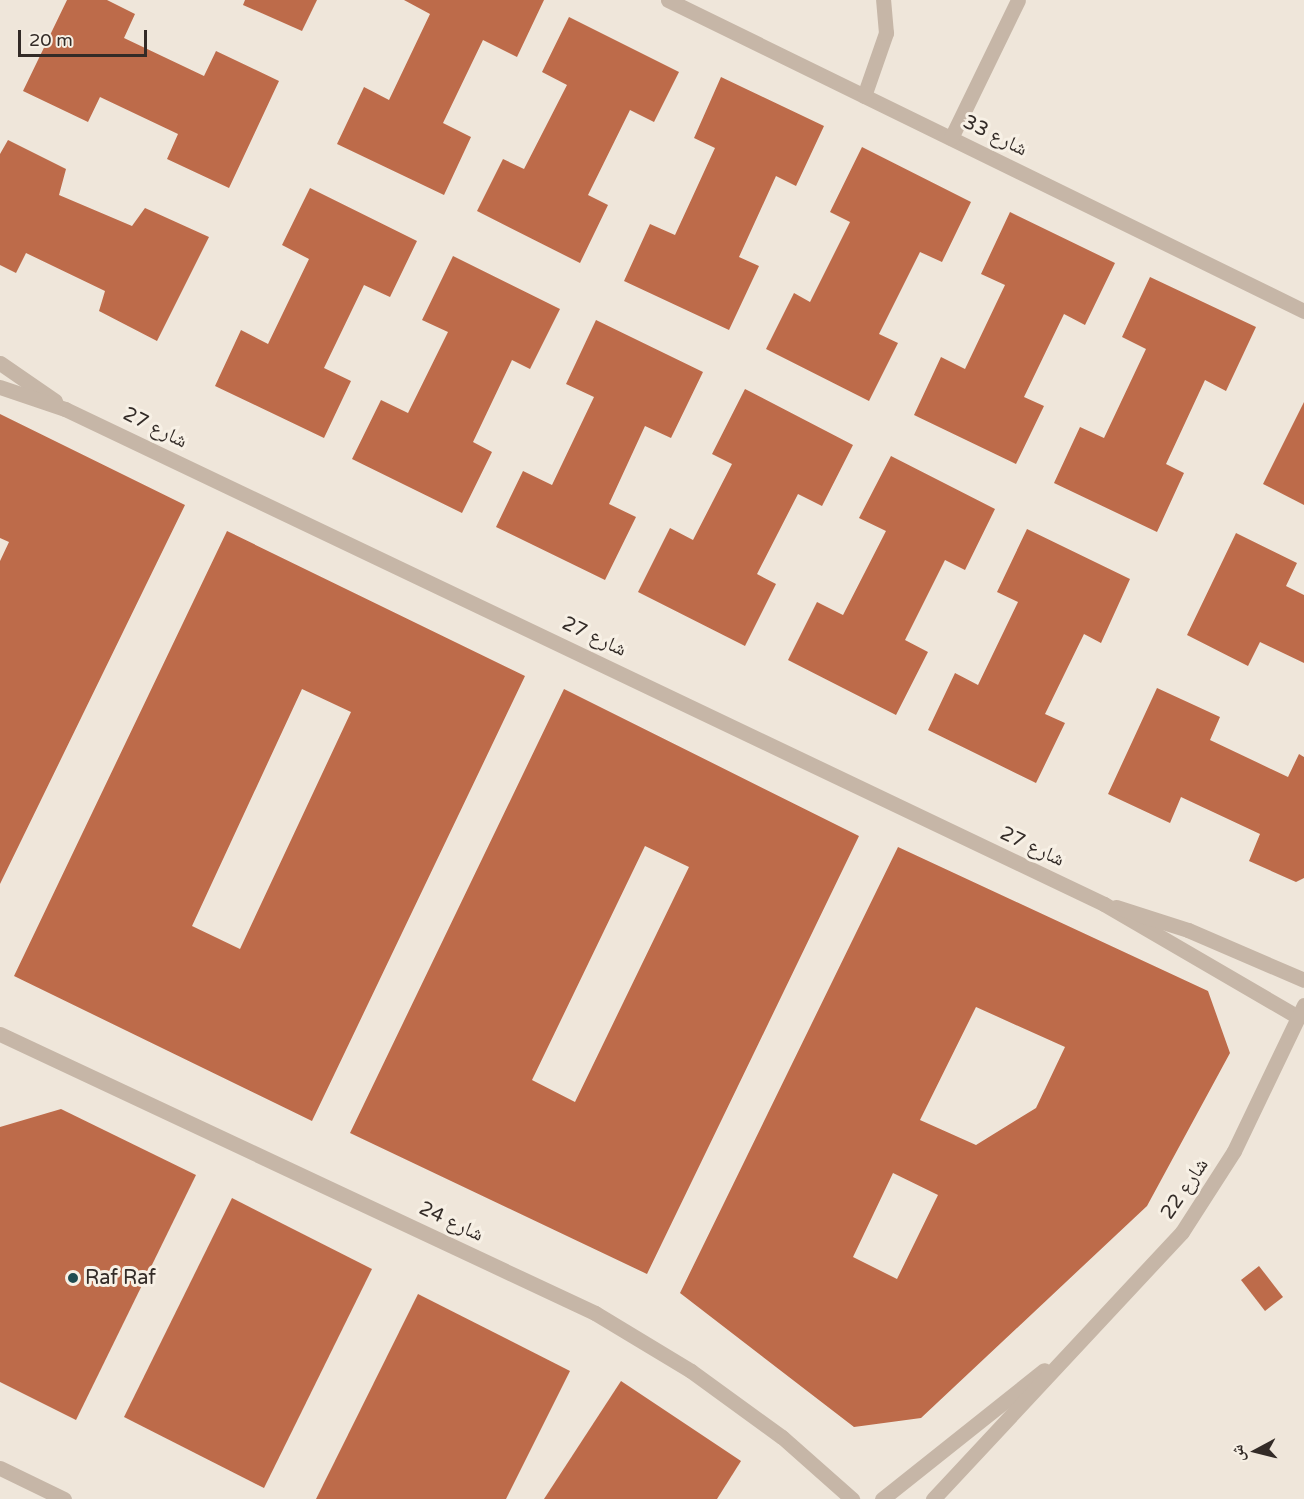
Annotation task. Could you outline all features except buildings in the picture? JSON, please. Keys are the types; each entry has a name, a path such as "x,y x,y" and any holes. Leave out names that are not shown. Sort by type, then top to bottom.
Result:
{"street":[{"name":"شارع 33","path":"668,0 1304,311"},
{"path":"864,96 886,33 883,0"},
{"path":"951,138 1018,0"},
{"name":"شارع 27","path":"0,363 65,409"},
{"name":"شارع 27","path":"0,387 65,409 1104,904 1301,1011"},
{"name":"شارع 27","path":"1104,904 1188,930 1304,980"},
{"name":"شارع 22","path":"933,1499 999,1432 1054,1364 1155,1263 1206,1199 1301,1011"},
{"name":"شارع 24","path":"0,1034 595,1313 710,1384 782,1437 852,1499"},
{"name":"شارع 22","path":"882,1499 1054,1364"},
{"path":"0,1468 64,1499"}],"place":[{"name":"Raf Raf","path":"73,1278"}]}
